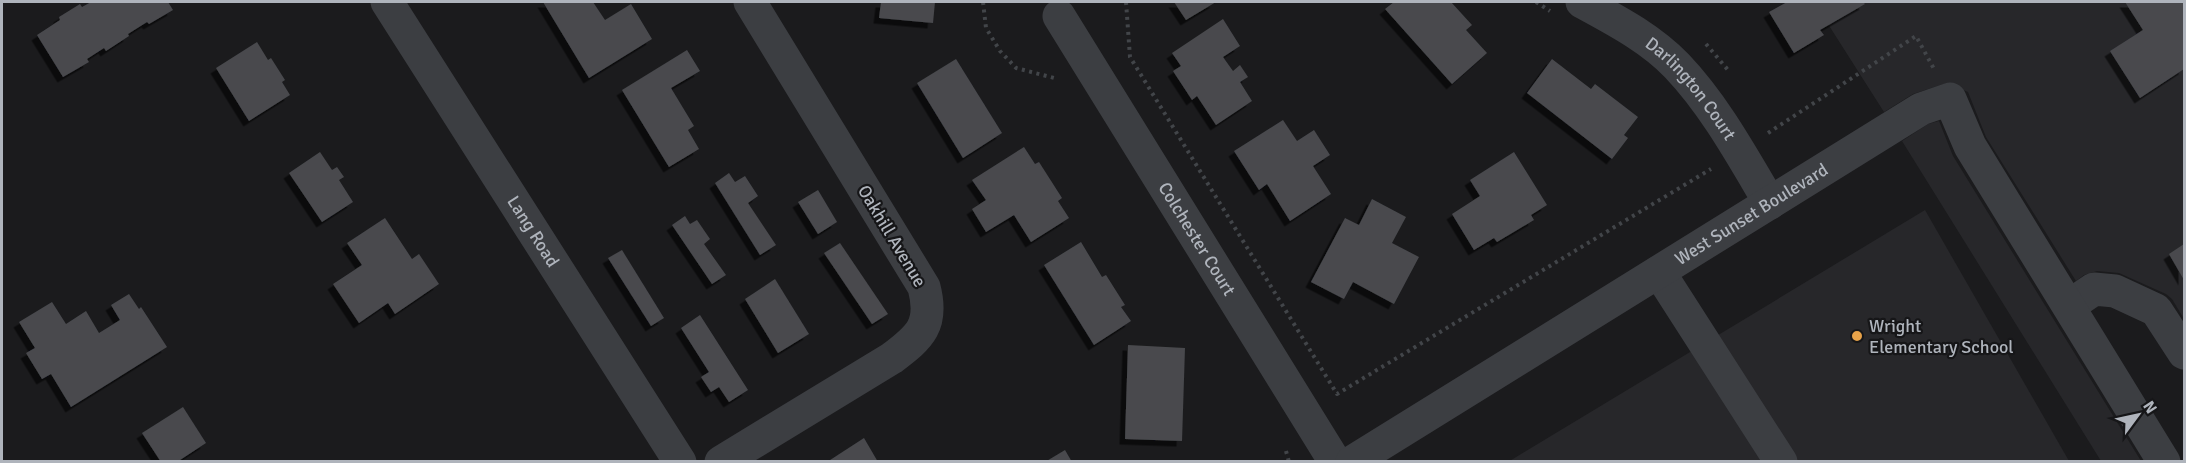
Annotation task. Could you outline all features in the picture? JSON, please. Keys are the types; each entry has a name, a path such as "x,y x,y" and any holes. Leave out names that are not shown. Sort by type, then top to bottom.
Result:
{"street":[{"name":"Lang Road","path":"387,2 680,462"},
{"name":"Oakhill Avenue","path":"720,462 916,340 924,327 929,304 924,287 750,2"},
{"name":"Darlington Court","path":"1582,2 1636,32 1677,65 1719,118 1770,203"},
{"name":"Colchester Court","path":"1059,16 1335,462"},
{"name":"West Sunset Boulevard","path":"1352,462 1921,108 1950,99"},
{"path":"1950,99 1970,146 2164,462"},
{"path":"1659,272 1781,462"},
{"path":"2069,306 2094,289 2115,291 2156,310 2184,353"}],"path":[{"path":"983,2 986,28 1000,51 1016,68 1064,81"},
{"path":"1126,2 1130,57 1337,394 1739,152 1916,36 1950,99"},
{"path":"1283,442 1289,462"}],"shaded area":[{"path":"1814,2 2184,2 2184,319 2172,299 2166,294 2119,273 2097,271 2084,275 2076,281 1986,137 1968,92 1947,83 1913,94 1884,112"},
{"path":"1939,121 1953,156 2141,461 2101,461 1902,141 1928,124"},
{"name":"Wright Elementary School","path":"1925,210 2069,461 1508,462"}],"building":[{"path":"91,2 168,2 173,10 149,24 147,22 106,51 104,48 87,59 89,62 63,77 37,35 80,4 82,7"},
{"path":"543,2 593,2 605,20 631,4 652,39 589,78"},
{"path":"881,2 935,2 933,23 879,18"},
{"path":"1174,2 1216,2 1186,20"},
{"path":"1394,2 1451,2 1472,25 1466,30 1487,53 1452,84 1385,9"},
{"path":"1787,2 1863,2 1865,4 1820,30 1824,35 1794,53 1769,12"},
{"path":"2125,2 2184,2 2184,69 2140,98 2110,51 2143,30"},
{"path":"1223,19 1240,46 1223,57 1233,71 1240,65 1248,77 1240,82 1252,101 1216,125 1197,96 1192,100 1173,71 1181,66 1172,53"},
{"path":"257,42 268,60 271,58 285,80 282,82 290,95 249,121 216,68"},
{"path":"687,50 700,71 671,88 694,126 688,130 699,149 669,167 622,90"},
{"path":"956,59 1002,133 963,158 917,83"},
{"path":"1552,59 1591,89 1595,84 1638,117 1624,135 1628,138 1612,159 1527,93"},
{"path":"1283,120 1297,141 1314,130 1330,155 1313,166 1331,194 1290,221 1267,184 1259,190 1234,151"},
{"path":"1024,147 1035,164 1039,162 1062,198 1058,201 1069,218 1031,242 1014,215 986,232 972,209 986,200 972,180"},
{"path":"320,152 332,170 337,167 344,177 339,180 353,202 322,222 289,173"},
{"path":"1514,152 1547,205 1531,215 1534,220 1497,242 1494,238 1474,250 1452,214 1480,196 1470,180"},
{"path":"729,173 735,182 745,176 758,196 748,203 776,245 760,255 715,183"},
{"path":"818,190 837,222 818,234 798,202"},
{"path":"1372,199 1406,217 1392,243 1419,257 1394,304 1353,282 1344,299 1311,282 1345,218 1359,225"},
{"path":"685,216 690,224 697,220 710,239 704,244 726,275 712,284 672,225"},
{"path":"385,218 412,259 419,254 439,284 395,314 388,303 359,323 333,284 362,265 347,243"},
{"path":"1081,242 1102,277 1106,275 1125,305 1121,307 1131,321 1094,345 1044,265"},
{"path":"840,243 888,314 872,324 824,253"},
{"path":"2184,244 2184,280 2169,254"},
{"path":"622,250 664,318 651,326 608,258"},
{"path":"775,279 809,334 778,353 745,299"},
{"path":"129,294 139,309 141,307 167,347 71,407 51,374 42,379 26,353 35,348 19,322 52,302 66,324 86,311 99,333 120,320 111,305"},
{"path":"700,315 748,390 729,402 719,387 711,392 701,377 709,372 681,328"},
{"path":"1128,345 1185,348 1182,441 1125,439"},
{"path":"183,407 206,443 177,462 161,462 142,433"},
{"path":"864,438 878,462 827,462"},
{"path":"1065,450 1072,462 1045,462"}],"place":[{"name":"Wright Elementary School","path":"1857,336"}]}
